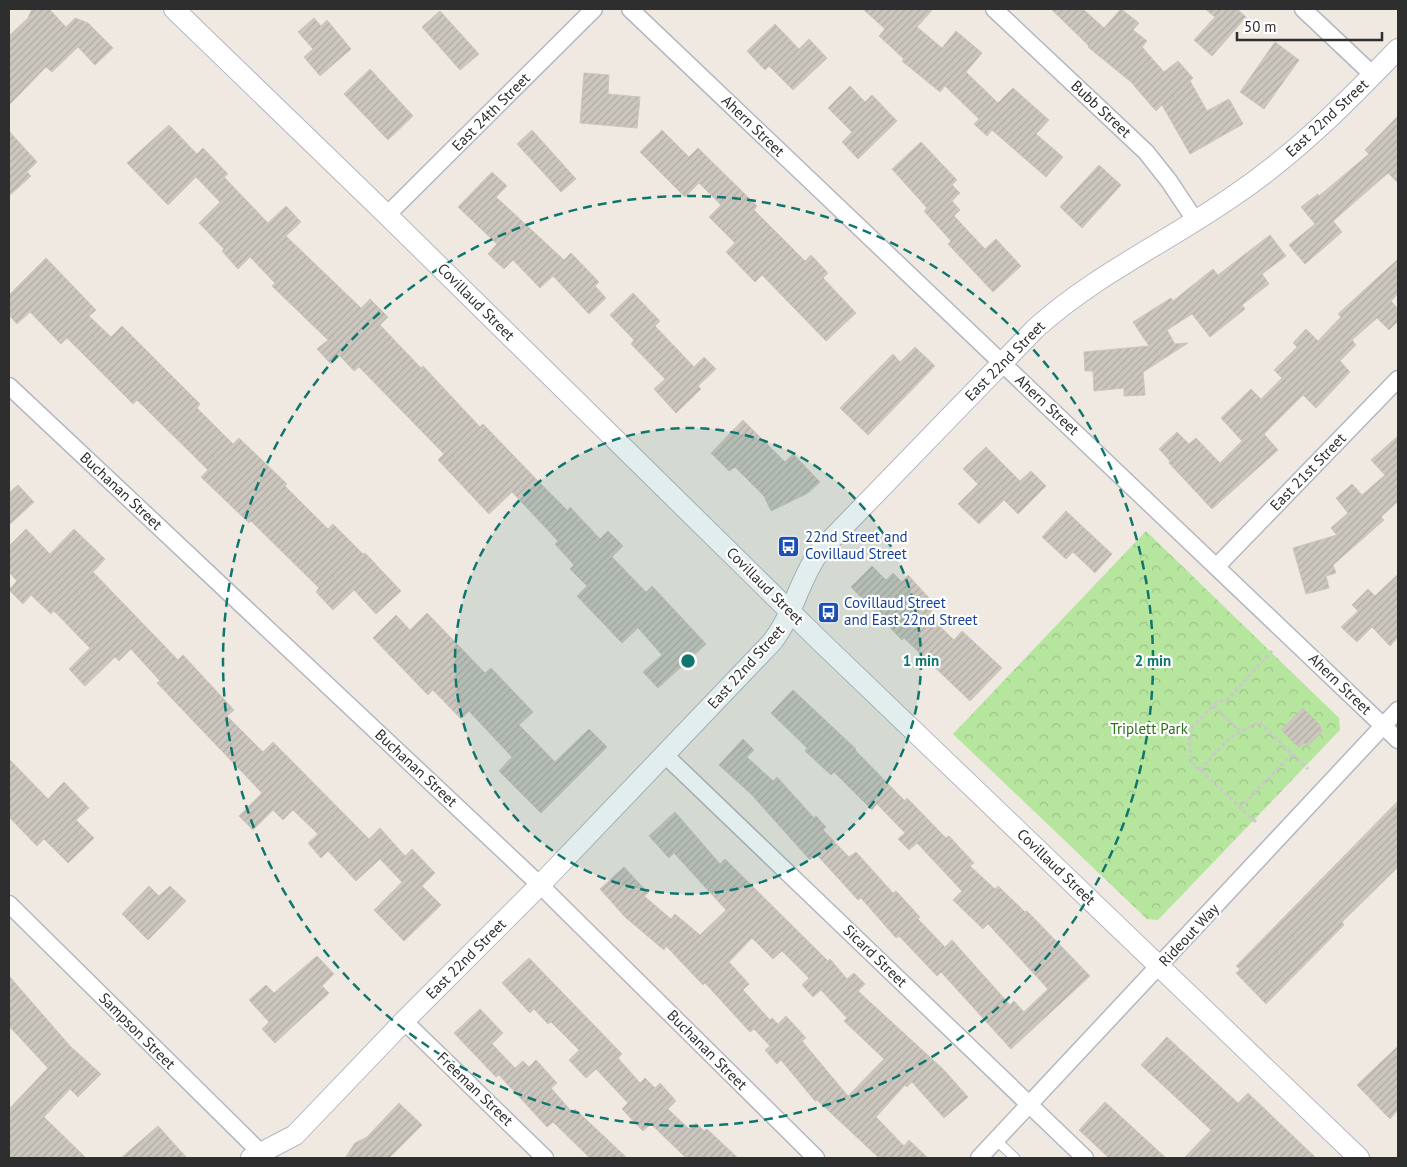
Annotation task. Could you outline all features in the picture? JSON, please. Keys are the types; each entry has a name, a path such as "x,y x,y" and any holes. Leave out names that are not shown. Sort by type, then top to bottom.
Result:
{"street":[{"name":"Covillaud Street","path":"174,9 387,214 792,612 1360,1158"},
{"name":"East 24th Street","path":"387,214 594,9"},
{"name":"Ahern Street","path":"630,9 1398,740"},
{"name":"Bubb Street","path":"994,9 1146,152 1169,181 1195,220"},
{"path":"1302,9 1373,75"},
{"name":"East 22nd Street","path":"260,1157 294,1136 404,1021 540,885 772,642 792,612 806,570 819,552 1047,318 1073,297 1262,177 1305,143 1398,49"},
{"name":"East 21st Street","path":"1217,566 1398,379"},
{"name":"Buchanan Street","path":"9,386 540,885 816,1158"},
{"name":"Rideout Way","path":"979,1158 1160,967 1398,710"},
{"name":"Sicard Street","path":"665,754 1085,1158"},
{"name":"Sampson Street","path":"9,904 260,1157"},
{"name":"Freeman Street","path":"404,1021 545,1158"}],"lane":[{"path":"996,1140 1015,1158"}],"path":[{"path":"1256,822 1191,762 1189,730 1217,702 1228,700 1272,651"},
{"path":"1213,706 1241,732"},
{"path":"1200,770 1229,738 1259,722 1308,769"},
{"path":"1240,808 1292,754"}],"green space":[{"name":"Triplett Park","path":"1146,531 1339,718 1340,730 1158,920 1147,919 953,734"}],"building":[{"path":"32,9 49,9 66,27 75,18 88,23 113,48 95,65 78,47 52,72 46,67 9,105 9,36 28,18"},
{"path":"863,9 933,9 917,27 942,48 956,31 982,53 966,72 998,103 1013,88 1049,120 1036,134 1063,157 1046,177 992,130 987,136 974,124 979,119 945,86 940,92 902,61 904,59 879,36 885,29"},
{"path":"1051,9 1083,9 1104,28 1121,9 1139,23 1133,30 1147,41 1142,47 1164,72 1178,61 1193,78 1190,81 1207,111 1229,99 1243,124 1190,154 1162,105 1156,111 1131,82 1088,47"},
{"path":"1205,9 1237,9 1246,17 1212,56 1194,40 1215,17"},
{"path":"440,11 479,54 460,70 422,27"},
{"path":"314,18 321,26 327,20 351,49 320,76 304,57 313,49 298,32"},
{"path":"775,24 799,49 809,39 827,58 793,90 769,66 765,70 747,51"},
{"path":"1275,42 1299,60 1264,109 1240,92"},
{"path":"370,69 413,116 388,140 344,94"},
{"path":"584,73 609,75 608,94 640,97 637,128 580,123"},
{"path":"850,86 865,102 872,95 897,121 858,159 842,142 852,132 828,108"},
{"path":"1398,116 1398,183 1388,173 1333,221 1342,232 1305,264 1289,245 1315,224 1301,207 1318,194 1319,196 1369,154 1365,150"},
{"path":"169,125 197,154 203,148 228,174 224,177 268,223 286,206 301,222 286,236 361,308 370,299 388,317 380,325 421,368 423,366 480,427 483,424 568,511 570,507 600,539 608,531 623,546 612,557 646,592 652,586 706,644 658,688 643,672 662,655 638,628 622,643 577,596 587,586 570,569 574,565 555,544 558,541 512,492 489,514 438,460 444,454 359,367 354,371 340,356 331,364 317,349 328,340 272,286 275,283 250,257 238,269 222,251 224,249 199,223 220,202 196,177 168,205 127,163"},
{"path":"532,130 576,179 561,192 517,144"},
{"path":"662,130 689,157 698,148 757,206 754,210 805,261 811,255 828,273 823,278 856,313 826,341 762,275 755,282 726,252 735,243 709,217 721,205 699,183 685,197 640,152"},
{"path":"9,131 37,162 27,172 31,176 9,196"},
{"path":"921,142 957,180 952,185 960,193 952,201 960,210 954,216 985,249 996,239 1021,266 993,292 948,244 951,241 924,211 927,208 892,169"},
{"path":"1099,165 1121,185 1082,228 1060,207"},
{"path":"492,172 507,186 496,197 564,260 571,253 599,282 595,286 606,298 589,314 553,276 540,288 513,260 504,269 488,254 497,244 458,207"},
{"path":"1270,235 1286,256 1262,274 1269,284 1242,305 1245,309 1210,337 1192,314 1167,330 1175,344 1188,343 1143,372 1145,395 1124,396 1124,388 1094,391 1093,371 1085,371 1084,352 1149,346 1133,322 1171,298 1173,301 1213,269 1218,275"},
{"path":"46,258 96,310 89,316 111,337 122,326 200,404 197,408 233,444 239,438 287,484 285,486 328,529 333,524 363,554 365,553 401,591 376,614 354,590 333,610 316,592 319,588 251,521 249,523 201,477 208,470 137,400 133,404 67,338 61,344 30,312 17,324 9,315 9,295"},
{"path":"1398,259 1398,294 1391,301 1398,309 1398,321 1389,330 1377,318 1352,340 1356,345 1340,361 1350,372 1316,408 1303,395 1264,434 1278,450 1212,509 1169,463 1170,461 1159,449 1177,432 1189,444 1196,438 1220,463 1242,441 1221,418 1251,389 1261,399 1282,378 1274,370 1297,347 1293,343 1306,329 1318,341 1341,317 1338,314"},
{"path":"633,293 660,321 655,326 694,367 704,357 716,369 698,386 701,389 676,413 654,389 665,379 631,344 634,340 610,315"},
{"path":"915,347 935,366 868,435 840,408 893,354 900,362"},
{"path":"743,420 785,462 793,454 820,482 808,493 771,511 764,496 735,467 729,471 711,453"},
{"path":"1398,436 1398,501 1381,517 1384,520 1333,565 1336,573 1326,576 1329,588 1306,594 1293,548 1337,535 1331,528 1348,513 1336,498 1352,484 1362,495 1385,475 1371,460"},
{"path":"986,447 1020,481 1031,471 1046,486 1018,514 1004,500 979,524 958,504 978,484 963,469"},
{"path":"18,485 34,502 9,525 9,493"},
{"path":"1066,511 1112,554 1095,573 1073,552 1066,559 1042,537"},
{"path":"26,529 50,554 74,529 105,559 93,572 178,660 183,655 234,710 227,716 263,752 273,742 369,839 380,828 405,856 412,849 435,873 422,886 441,905 404,941 374,910 402,882 380,859 356,881 328,851 321,858 308,843 318,834 293,810 283,820 273,810 253,830 239,816 262,793 157,683 160,681 131,649 119,661 115,657 85,686 69,669 90,648 54,611 51,614 31,595 23,604 9,590 17,581 9,572 9,546"},
{"path":"872,566 886,580 893,573 902,582 908,575 929,598 924,603 932,611 928,615 954,640 962,631 1002,668 970,701 904,638 902,640 851,587"},
{"path":"1398,574 1398,637 1390,646 1372,627 1357,642 1341,627 1358,611 1352,605 1368,589 1375,596"},
{"path":"427,613 485,673 491,668 533,712 519,725 555,762 589,729 607,747 541,813 499,771 512,757 469,711 461,719 433,690 428,695 373,638 396,615 410,630"},
{"path":"793,690 856,749 905,801 907,798 946,838 949,836 974,863 970,866 995,889 998,886 1025,912 1027,911 1090,976 1011,1049 941,972 937,976 899,936 896,938 861,898 858,900 816,854 810,860 751,794 719,765 743,739 754,750 747,757 773,781 777,777 814,818 816,816 826,827 823,830 849,857 856,852 893,893 896,891 920,917 918,919 945,947 952,940 1010,1005 1014,1001 1024,1012 1048,989 988,924 983,929 953,900 962,891 917,843 909,850 898,839 905,833 877,804 872,810 834,772 831,775 805,751 807,748 771,713"},
{"path":"1303,708 1321,726 1323,731 1308,746 1304,743 1299,748 1281,730"},
{"path":"9,759 48,799 64,782 89,808 76,820 94,838 68,863 44,839 37,846 9,817"},
{"path":"1398,801 1398,867 1342,922 1344,925 1266,1004 1236,973 1240,969 1236,966"},
{"path":"675,812 720,864 725,859 828,961 830,959 847,979 854,973 865,984 858,991 944,1070 968,1097 944,1118 912,1082 907,1087 905,1085 876,1117 904,1146 909,1140 928,1158 879,1158 817,1100 815,1101 781,1060 777,1064 765,1050 770,1046 754,1029 750,1032 705,983 703,985 666,946 664,950 625,917 600,889 624,867 648,893 644,896 671,919 675,914 700,935 726,910 674,853 669,858 649,836","holes":["752,938 773,959 782,951 809,978 802,985 813,997 821,990 847,1018 844,1021 884,1059 848,1096 802,1041 806,1038 786,1016 778,1024 772,1018 770,1020 743,990 749,984 729,962"]},
{"path":"149,886 159,896 170,886 186,901 148,940 122,914"},
{"path":"317,956 334,974 322,986 329,993 275,1043 262,1029 269,1022 249,1000 266,985 274,993"},
{"path":"529,958 622,1054 618,1058 640,1083 645,1078 655,1088 660,1083 676,1101 668,1109 689,1129 696,1123 704,1131 707,1129 738,1158 686,1158 651,1124 643,1131 622,1109 628,1103 596,1069 586,1078 569,1060 579,1050 551,1022 548,1024 534,1009 530,1013 502,983"},
{"path":"9,976 70,1046 101,1074 78,1097 70,1089 44,1117 86,1158 9,1158 9,1109 48,1068 9,1026"},
{"path":"480,1009 503,1033 492,1044 515,1068 523,1061 529,1067 536,1060 557,1083 551,1088 572,1112 575,1109 627,1158 590,1158 553,1122 547,1127 499,1075 496,1077 454,1033"},
{"path":"1167,1037 1238,1103 1248,1093 1316,1158 1184,1158 1211,1130 1141,1065"},
{"path":"1398,1046 1398,1110 1390,1119 1357,1085"},
{"path":"1105,1102 1166,1158 1109,1158 1079,1130"},
{"path":"399,1103 422,1125 389,1158 345,1158 355,1143 367,1137"},
{"path":"158,1126 187,1158 121,1158"}],"place":[{"name":"22nd Street and Covillaud Street","path":"789,546"},
{"name":"Covillaud Street and East 22nd Street","path":"828,612"}]}
